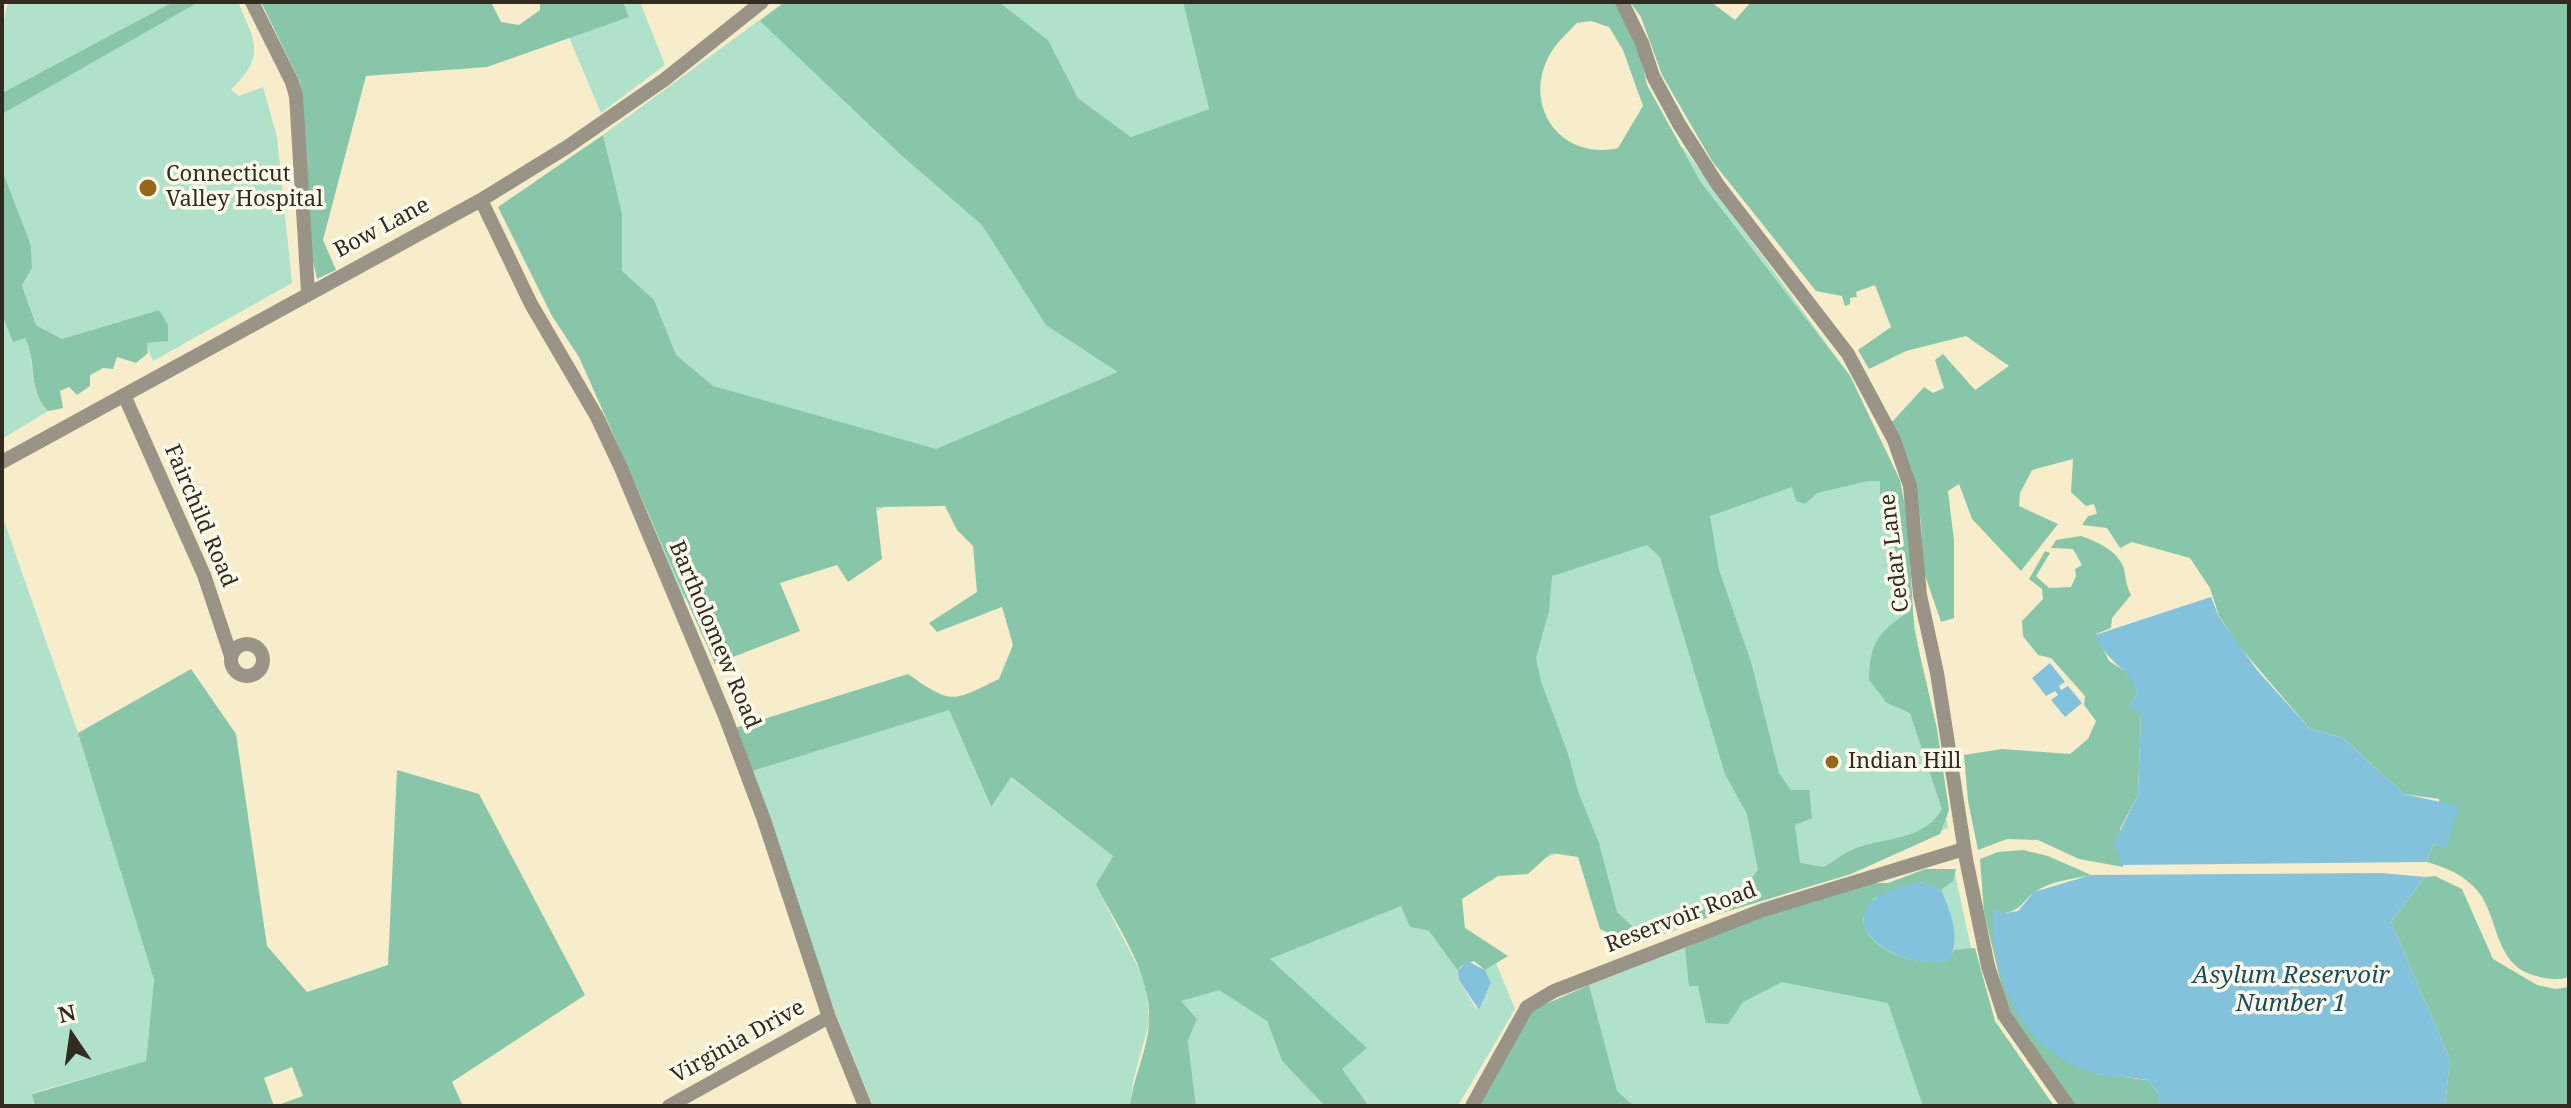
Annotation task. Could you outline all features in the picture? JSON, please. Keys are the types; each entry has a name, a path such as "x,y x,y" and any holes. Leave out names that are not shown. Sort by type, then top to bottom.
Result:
{"street":[{"path":"252,2 296,96 308,292"},
{"name":"Bow Lane","path":"2,462 481,200 640,97 762,2"},
{"name":"Cedar Lane","path":"1622,2 1642,43 1653,76 1679,124 1718,185 1848,354 1894,440 1910,486 1913,555 1937,673 1964,849 1988,966 2004,1015 2068,1106"},
{"name":"Bartholomew Road","path":"481,200 531,304 597,417 621,468 725,716 764,820 829,1017 865,1106"},
{"name":"Fairchild Road","path":"124,395 204,575 231,656"},
{"name":"Reservoir Road","path":"1472,1106 1527,1007 1554,991 1763,910 1964,849"},
{"name":"Virginia Drive","path":"669,1106 829,1017"}],"green space":[{"path":"8,2 173,2 2,93 2,28"},
{"path":"173,2 199,2 2,114 2,93"},
{"name":"Connecticut Valley Hospital","path":"199,2 238,2 253,39 253,58 231,90 239,96 263,87 277,137 292,283 153,361 146,343 167,341 159,310 62,339 36,325 22,284 32,268 31,245 2,170 2,114"},
{"path":"261,2 491,2 501,22 519,25 540,10 540,2 623,2 629,17 487,67 366,76 323,240 336,270 317,279 312,256 300,82"},
{"path":"554,2 640,2 665,65 601,113"},
{"path":"784,2 919,2 996,193 1445,253 1683,147 1851,377 1888,461 1948,828 1615,953 1584,845 1402,905 1410,927 1429,931 1458,971 1459,980 1475,1007 1479,1010 1491,984 1485,970 1496,963 1515,1009 1458,1106 1369,1106 1342,1069 1366,1048 1269,959 1146,984 1149,1023 1133,1082 1130,1106 873,1106 838,1020 752,771 937,708 949,710 990,806 1010,777 1113,856 1096,886 1141,973 1140,901 968,469 681,600 626,454 603,135"},
{"path":"785,2 999,2 1048,40 1078,98 1131,137 1209,109 1183,2 1616,2 1638,48 1647,85 1700,181 1850,376 1900,480 1908,522 1914,629 1937,729 1949,810 1940,834 1851,874 1649,935 1620,939 1600,929 1578,857 1551,853 1528,874 1498,876 1462,899 1465,928 1508,956 1485,970 1474,961 1461,966 1458,971 1429,931 1410,927 1401,906 1270,959 1367,1048 1342,1069 1369,1106 1325,1106 1282,1061 1267,1021 1219,990 1181,1001 1197,1019 1188,1041 1196,1106 1130,1106 1148,1032 1148,1004 1132,951 1096,885 1113,856 1011,777 991,807 949,710 752,771 735,728 908,674 934,691 952,697 999,679 1013,645 1002,607 937,632 929,623 977,592 973,546 957,530 945,506 876,507 882,559 848,582 837,565 780,583 800,631 715,664 579,357 552,316 498,207 603,135 622,214 622,271 654,300 676,355 713,386 936,449 1118,372 1046,325 982,225 900,154 760,21","holes":["1591,21 1609,27 1623,50 1643,106 1618,148 1598,150 1580,146 1564,138 1552,126 1544,111 1542,75 1549,56 1577,23","1880,481 1880,504 1898,530 1895,548 1910,611 1890,625 1878,639 1871,656 1869,680 1887,703 1910,713 1942,809 1924,828 1852,850 1824,867 1800,863 1795,825 1812,818 1809,790 1791,790 1779,773 1751,662 1719,570 1710,516 1792,487 1796,501 1805,504 1817,493","1647,545 1660,557 1725,774 1747,814 1758,870 1731,903 1634,928 1617,912 1599,843 1579,794 1567,751 1541,682 1536,658 1549,611 1552,576"]},
{"path":"999,2 1183,2 1209,109 1131,137 1078,98 1048,40"},
{"path":"1630,2 1711,2 1735,20 1751,2 2569,2 2569,977 2551,979 2533,975 2510,960 2476,889 2459,875 2427,862 2433,844 2446,848 2439,799 2404,794 2343,738 2310,729 2239,646 2219,616 2210,588 2190,558 2132,542 2120,548 2107,528 2082,525 2088,516 2097,514 2094,504 2086,506 2071,492 2073,459 2032,470 2020,493 2019,506 2058,524 2021,571 1972,519 1959,484 1948,491 1954,541 1954,618 1941,622 1924,572 1921,523 1912,470 1892,422 1924,387 1933,393 1944,388 1935,360 1943,354 1975,390 2009,366 1966,336 1906,351 1869,369 1858,350 1891,327 1875,285 1856,292 1857,297 1850,298 1850,304 1845,306 1842,296 1816,291 1712,161 1662,75 1641,17"},
{"path":"2,170 31,245 32,268 22,285 36,325 62,339 159,310 168,325 168,341 147,343 148,353 136,363 117,357 113,369 103,368 90,375 90,386 77,395 69,387 60,391 63,408 48,411 42,403 37,394 25,338 13,342 2,314"},
{"path":"4,312 13,341 25,337 37,394 48,411 2,439"},
{"path":"2,515 78,733 154,980 146,1061 32,1093 35,1106 2,1106"},
{"path":"2081,536 2117,557 2124,569 2131,595 2112,618 2111,628 2096,634 2109,661 2131,675 2138,693 2129,706 2141,714 2138,795 2120,829 2123,867 2079,859 2038,840 2007,839 1978,850 1968,801 1964,755 2002,749 2070,754 2088,739 2096,721 2084,705 2085,696 2051,658 2038,655 2023,636 2022,621 2043,599 2042,589 2029,579 2045,551 2050,553 2036,576 2049,588 2071,587 2076,576 2075,569 2082,565 2073,549 2051,548 2056,540"},
{"path":"191,669 236,734 267,946 307,992 388,965 397,770 479,794 585,995 452,1082 463,1106 275,1106 303,1096 292,1067 264,1078 274,1106 35,1106 32,1094 146,1061 154,980 78,733"},
{"path":"2023,850 2048,856 2091,875 2048,885 2015,910 2005,913 2050,1048 2098,1074 2148,1080 2158,1094 2158,1106 2074,1106 2009,1017 1984,912 1980,859 1998,852"},
{"path":"1925,869 1956,869 1953,881 1941,890 1922,882 1874,898 1863,919 1866,931 1873,940 1896,955 1922,962 1947,961 1954,950 1975,948 1995,1021 2054,1106 1923,1106 1888,1003 1782,982 1743,1002 1728,1024 1706,1023 1698,986 1689,986 1685,948 1746,922 1872,883 1888,883"},
{"path":"1954,869 1989,1031 2046,1106 1480,1106 1590,991 1589,985 1685,948 1686,954 1874,891"},
{"path":"2435,876 2462,889 2493,959 2537,985 2556,989 2569,987 2569,1106 2445,1106 2450,1059 2391,922 2425,877"},
{"path":"1589,985 1617,1091 1634,1106 1476,1106 1532,1010"},
{"path":"1219,989 1267,1021 1282,1061 1325,1106 1196,1106 1188,1041 1197,1019 1180,1001"}],"water":[{"path":"2211,597 2219,617 2257,670 2310,729 2343,738 2404,794 2459,806 2446,849 2433,844 2427,862 2120,865 2120,854 2113,845 2138,795 2141,715 2129,706 2138,693 2134,684 2105,652 2095,635"},
{"path":"2050,663 2065,682 2059,686 2061,690 2068,686 2082,703 2065,717 2051,700 2058,695 2055,691 2046,696 2032,678"},
{"name":"Asylum Reservoir Number 1","path":"2382,873 2425,877 2391,922 2450,1059 2445,1106 2158,1106 2158,1094 2148,1080 2098,1074 2072,1065 2050,1050 2031,1032 2016,1011 1997,961 1993,909 2005,913 2018,911 2034,892 2091,875"},
{"path":"1922,882 1941,890 1951,916 1955,936 1952,954 1947,961 1912,960 1888,951 1870,936 1864,926 1868,906 1874,899 1902,886"},
{"path":"1467,961 1485,970 1491,983 1479,1010 1459,980 1458,971"}],"place":[{"name":"Connecticut Valley Hospital","path":"148,188"},
{"name":"Indian Hill","path":"1832,762"}]}
